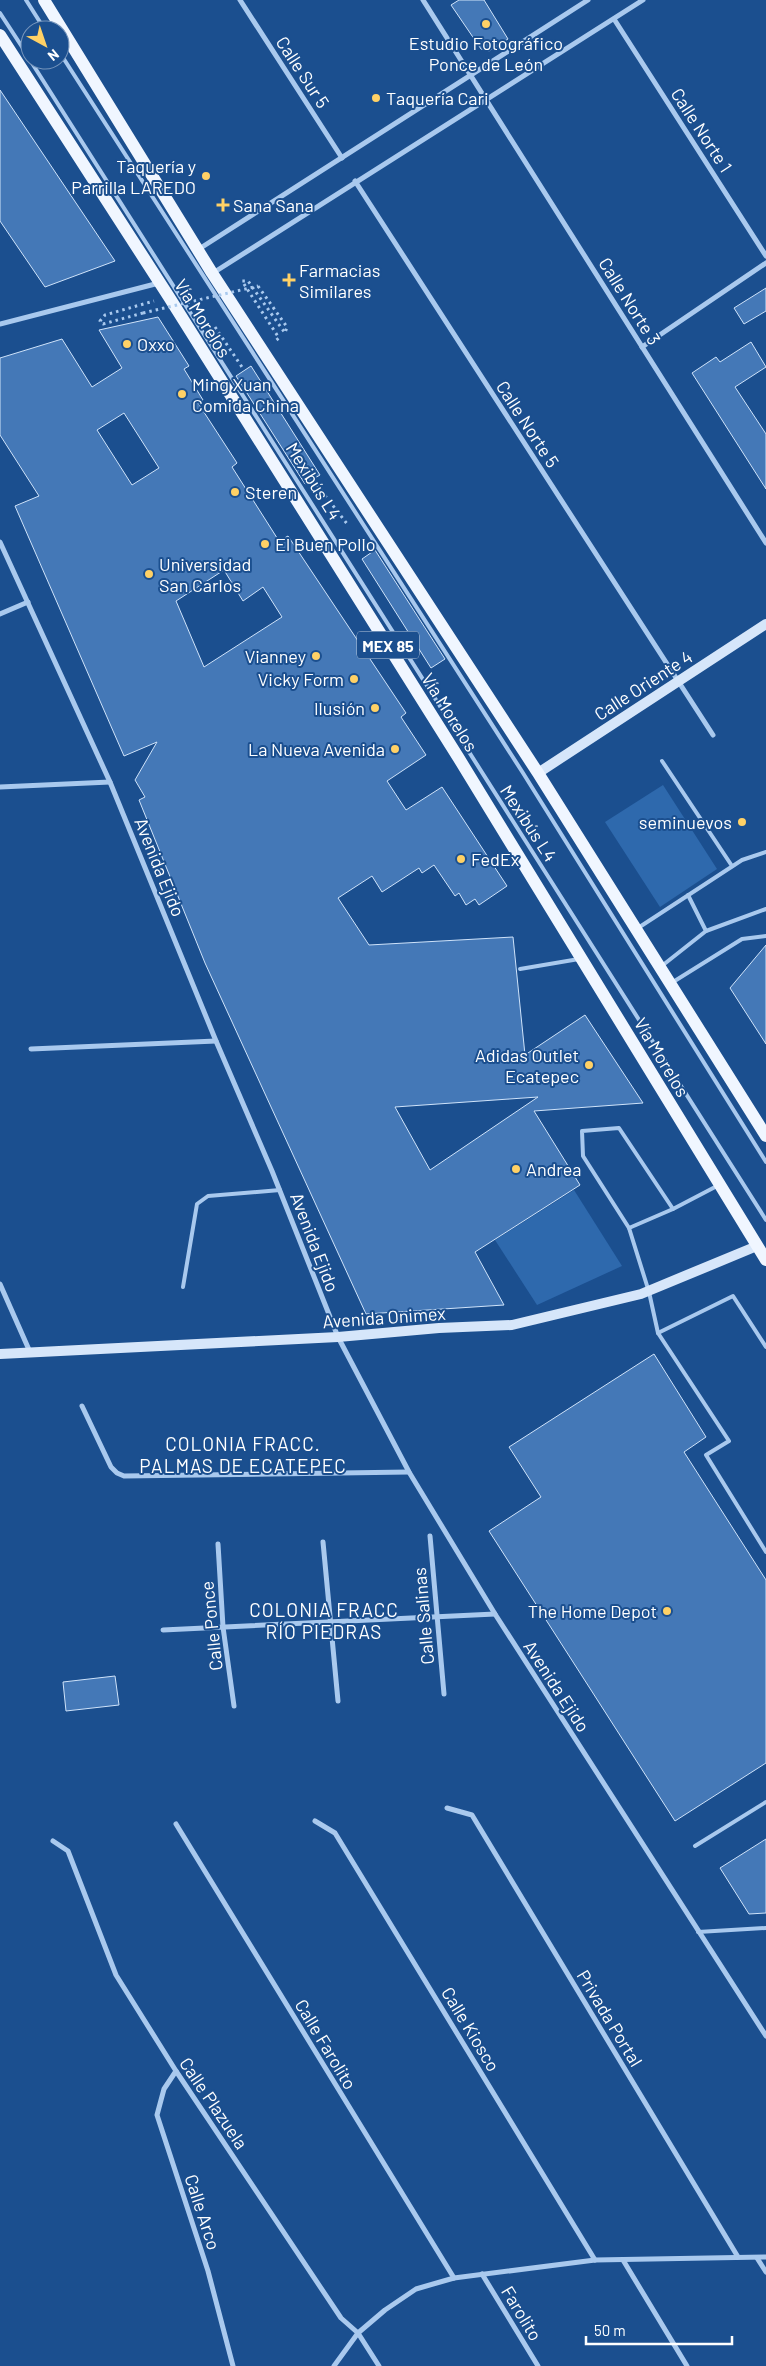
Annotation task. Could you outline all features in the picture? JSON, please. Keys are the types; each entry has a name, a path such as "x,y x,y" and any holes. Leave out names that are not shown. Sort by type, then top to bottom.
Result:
{"main road":[{"name":"Vía Morelos","path":"44,0 212,273 538,773 766,1136"},
{"name":"Vía Morelos","path":"0,36 169,297 458,757 766,1260"}],"street":[{"name":"Calle Sur 5","path":"240,0 342,158"},
{"name":"Calle Norte 3","path":"423,0 766,542"},
{"path":"198,250 588,0"},
{"path":"212,273 643,0"},
{"name":"Calle Norte 1","path":"614,19 766,256"},
{"name":"Calle Norte 5","path":"355,181 713,735"},
{"path":"642,347 766,263"},
{"path":"0,324 160,283"},
{"name":"Avenida Ejido","path":"0,542 110,782 216,1041 280,1190 338,1338 409,1472 495,1614 766,2036"},
{"path":"0,614 28,602"},
{"name":"Calle Oriente 4","path":"538,773 766,624"},
{"path":"0,787 110,782"},
{"path":"31,1049 216,1041"},
{"name":"Avenida Onimex","path":"0,1354 338,1338 439,1328 512,1325 571,1313 649,1292 757,1246"},
{"path":"0,1284 30,1352"},
{"path":"82,1406 111,1467 116,1473 124,1476 409,1472"},
{"name":"Calle Salinas","path":"430,1536 444,1694"},
{"path":"323,1542 338,1701"},
{"name":"Calle Ponce","path":"218,1544 223,1627 234,1706"},
{"path":"163,1630 495,1614"},
{"name":"Privada Portal","path":"447,1808 472,1815 738,2257"},
{"name":"Calle Kiosco","path":"315,1821 335,1832 595,2260"},
{"name":"Calle Farolito","path":"176,1824 454,2278"},
{"name":"Calle Plazuela","path":"53,1841 68,1851 116,1976 176,2071 341,2318 358,2333 379,2366"},
{"name":"Calle Arco","path":"176,2071 164,2089 157,2115 208,2271 233,2366"},
{"path":"334,2366 358,2333 385,2310 416,2289 454,2278 595,2260 766,2257"},
{"path":"757,2258 766,2272"},
{"path":"624,2260 687,2366"},
{"name":"Farolito","path":"482,2274 538,2366"}],"lane":[{"path":"26,0 39,20"},
{"name":"Mexibús L4","path":"0,13 20,44"},
{"name":"Mexibús L4","path":"70,69 522,772 766,1162"},
{"name":"Mexibús L4","path":"36,70 766,1220"},
{"path":"662,761 732,866"},
{"path":"636,930 742,860 766,852"},
{"path":"688,895 706,931"},
{"path":"660,968 706,931 766,910"},
{"path":"670,984 742,939 766,936"},
{"path":"520,969 581,958"},
{"path":"673,1209 620,1128 582,1130 582,1156 629,1228 649,1292 658,1333 729,1440 706,1455 766,1552"},
{"path":"629,1228 673,1209 719,1184"},
{"path":"183,1288 197,1204 208,1196 280,1190"},
{"path":"658,1333 733,1296 766,1347"},
{"path":"695,1846 766,1802"},
{"path":"698,1932 766,1928"}],"path":[{"path":"169,297 105,315 100,321 103,324 144,313 258,286 288,330 285,333 283,331 248,281 242,281 279,338 262,350"},
{"path":"313,480 353,532"}],"shaded area":[{"path":"663,785 717,869 660,907 605,822"},
{"path":"574,1190 622,1266 537,1305 495,1240"}],"building":[{"name":"Estudio Fotográfico Ponce de León","path":"459,0 484,0 508,39 489,51 481,49 451,5"},
{"path":"0,90 115,261 45,287 0,221"},
{"path":"766,288 766,311 744,324 734,308"},
{"path":"158,317 189,366 184,369 203,400 198,403 237,463 232,467 279,541 288,536 406,713 401,717 426,755 387,781 406,810 442,787 507,886 479,905 475,899 466,905 459,893 455,896 434,865 422,873 419,868 382,892 372,876 338,898 369,945 513,937 525,1055 585,1015 643,1103 534,1111 580,1185 475,1252 504,1305 366,1314 205,963 139,800 145,797 135,780 157,742 124,756 15,506 39,496 0,435 0,358 62,339 92,387 122,368 99,330","holes":["124,413 159,468 132,485 97,430","224,570 243,601 263,587 282,617 204,667 176,601","538,1097 430,1170 395,1107"]},
{"path":"751,342 766,367 735,387 766,434 766,489 692,373 716,357 720,362"},
{"path":"251,366 320,475 305,484 236,376"},
{"path":"375,550 445,659 431,668 362,559"},
{"path":"766,945 766,1044 730,988"},
{"path":"654,1354 706,1437 684,1452 766,1580 766,1763 675,1821 489,1531 541,1497 509,1447"},
{"path":"115,1676 119,1705 66,1711 63,1682"},
{"path":"766,1839 766,1913 749,1914 720,1868"}],"place":[{"name":"Estudio Fotográfico Ponce de León","path":"486,24"},
{"name":"Taquería Cari","path":"376,98"},
{"name":"Taquería y Parrilla LAREDO","path":"206,176"},
{"name":"Sana Sana","path":"223,205"},
{"name":"Farmacias Similares","path":"289,280"},
{"name":"Oxxo","path":"127,344"},
{"name":"Ming Xuan Comida China","path":"182,394"},
{"name":"Steren","path":"235,492"},
{"name":"El Buen Pollo","path":"265,544"},
{"name":"Universidad San Carlos","path":"149,574"},
{"name":"Vianney","path":"316,656"},
{"name":"Vicky Form","path":"354,679"},
{"name":"Ilusión","path":"375,708"},
{"name":"La Nueva Avenida","path":"395,749"},
{"name":"seminuevos","path":"742,822"},
{"name":"FedEx","path":"461,859"},
{"name":"Adidas Outlet Ecatepec","path":"589,1065"},
{"name":"Andrea","path":"516,1169"},
{"name":"The Home Depot","path":"667,1611"}],"district":[{"name":"COLONIA FRACC. PALMAS DE ECATEPEC","path":"243,1454"},
{"name":"COLONIA FRACC RÍO PIEDRAS","path":"324,1620"}]}
